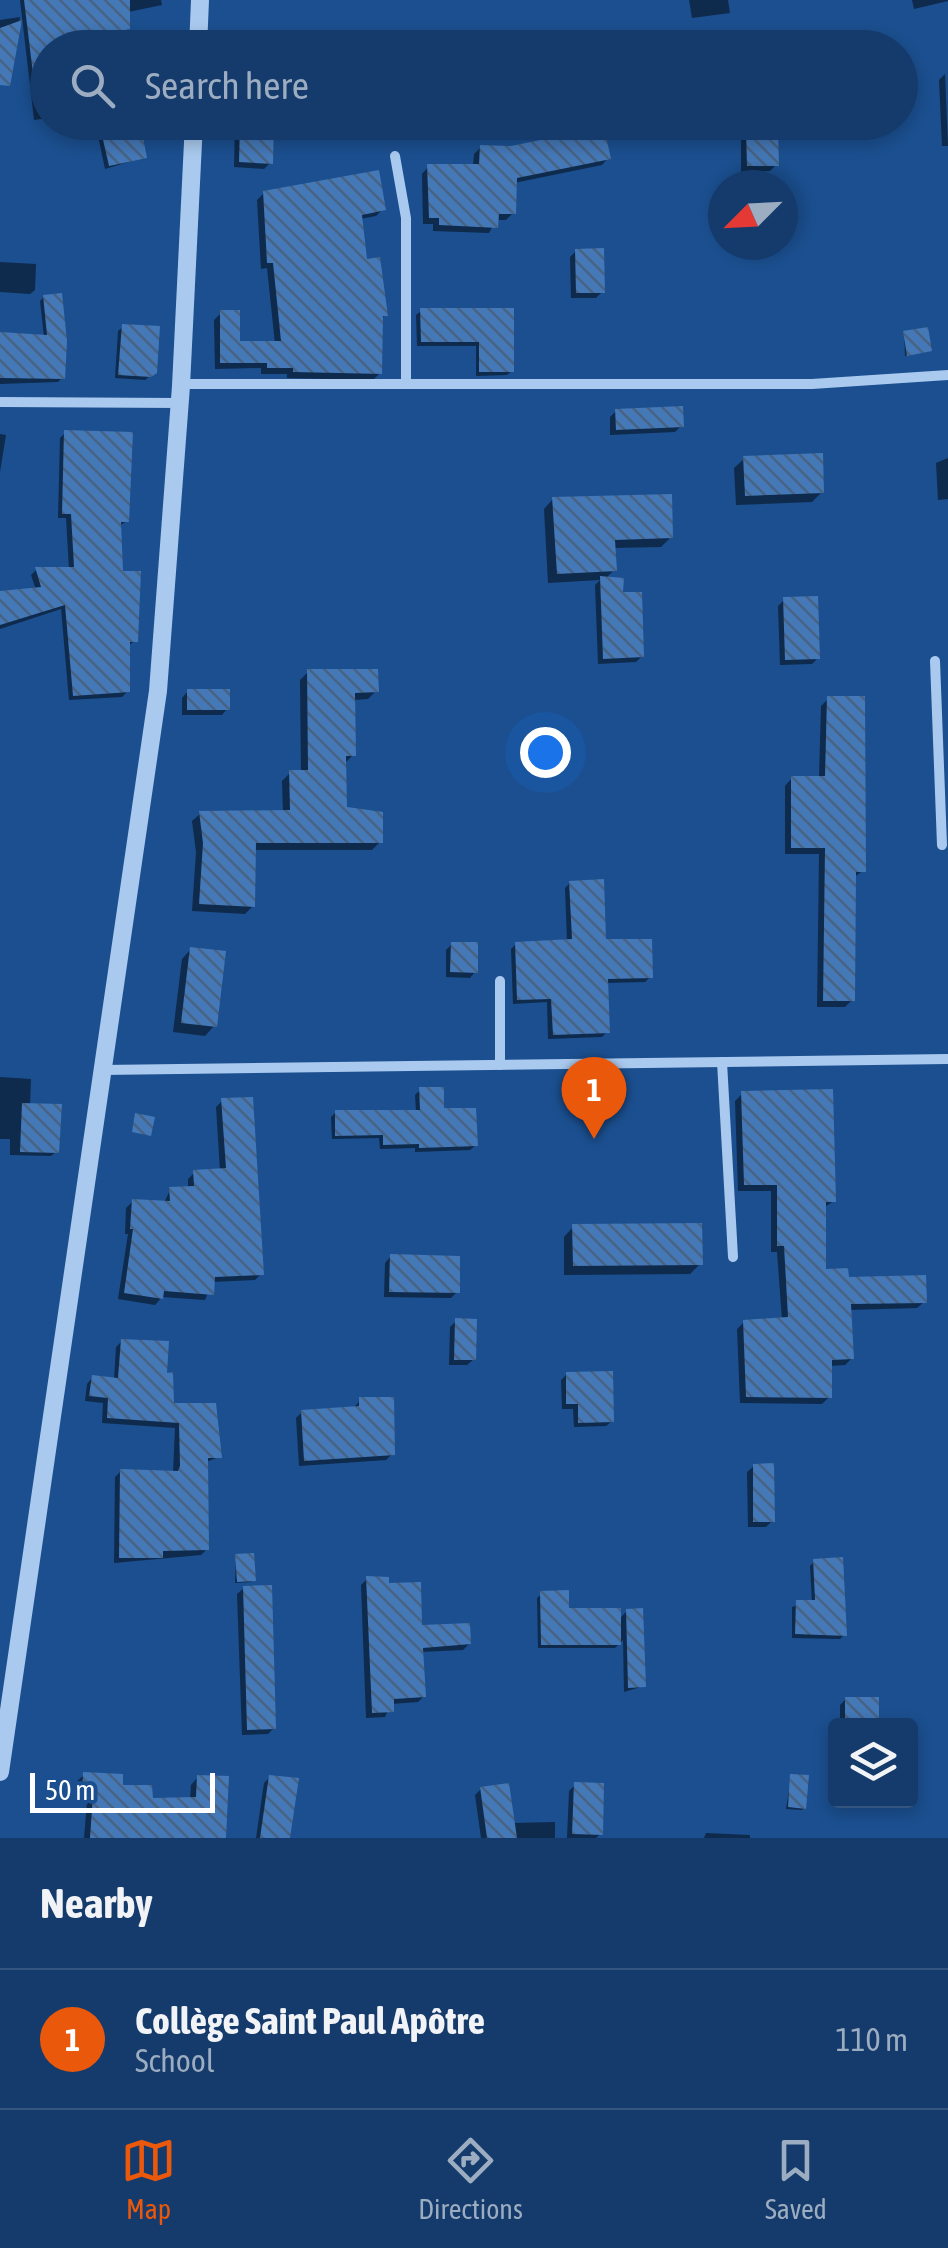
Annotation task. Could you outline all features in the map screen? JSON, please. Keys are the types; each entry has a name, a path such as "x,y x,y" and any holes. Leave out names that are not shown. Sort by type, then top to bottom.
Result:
{"street":[{"path":"199,30 200,0"},
{"path":"0,1772 158,691 180,394 193,140"},
{"path":"395,156 406,218 406,384"},
{"path":"0,402 406,384 812,384 948,375"},
{"path":"935,661 942,844"},
{"path":"500,981 500,1065"},
{"path":"100,1070 948,1059"},
{"path":"722,1062 733,1258"}],"building":[{"path":"24,0 130,0 130,29 30,30 30,49"},
{"path":"22,20 10,86 0,85 0,28"},
{"path":"103,140 144,140 147,158 109,166"},
{"path":"240,140 274,140 273,164 239,162"},
{"path":"540,140 607,140 611,159 517,178 516,214 499,214 498,228 439,225 439,218 429,218 427,164 479,164 480,145 511,146"},
{"path":"746,140 778,140 779,166 747,166"},
{"path":"379,170 386,210 362,215 367,259 380,257 388,316 383,316 382,374 293,372 293,368 267,368 267,363 220,363 220,310 240,310 240,341 281,341 273,263 267,263 263,191"},
{"path":"604,248 605,293 576,293 575,249"},
{"path":"62,293 67,341 65,379 0,378 0,332 47,335 43,295"},
{"path":"420,308 514,308 514,372 479,372 479,342 421,342"},
{"path":"122,324 160,326 157,373 151,377 118,375"},
{"path":"928,327 932,351 907,356 903,331"},
{"path":"683,406 684,427 616,430 615,409"},
{"path":"64,430 133,432 129,522 121,522 123,571 141,571 138,642 130,642 130,692 73,696 65,605 0,625 0,591 41,587 35,567 74,567 71,514 62,514"},
{"path":"823,453 824,493 745,496 743,456"},
{"path":"672,494 673,538 615,540 617,571 557,574 552,497"},
{"path":"600,576 624,578 623,592 642,592 644,657 603,659"},
{"path":"818,596 820,659 785,660 783,597"},
{"path":"307,669 378,669 379,692 355,693 356,756 346,756 347,807 383,812 383,843 256,843 255,907 199,904 203,843 199,811 290,810 289,770 308,770"},
{"path":"187,689 230,689 230,710 187,710"},
{"path":"827,696 865,696 866,872 856,872 855,1001 823,1001 825,848 791,848 791,776 825,776"},
{"path":"604,879 606,939 652,939 653,978 608,979 610,1033 553,1035 551,999 517,1000 515,942 572,939 569,881"},
{"path":"451,942 478,942 478,973 450,972"},
{"path":"190,947 226,951 217,1027 181,1023"},
{"path":"419,1087 444,1087 444,1108 476,1108 478,1146 419,1148 419,1144 383,1145 383,1135 335,1136 335,1110 420,1110"},
{"path":"833,1089 836,1202 826,1202 826,1269 848,1268 849,1277 926,1275 927,1303 851,1304 854,1359 832,1360 832,1398 746,1397 743,1320 788,1317 784,1246 777,1246 777,1185 744,1185 741,1091"},
{"path":"253,1097 264,1275 215,1277 214,1295 164,1291 163,1299 124,1293 133,1229 132,1199 170,1201 169,1187 194,1186 193,1170 226,1168 221,1098"},
{"path":"22,1103 62,1104 59,1153 20,1152"},
{"path":"135,1113 155,1117 151,1136 132,1132"},
{"path":"702,1223 703,1265 573,1266 572,1224"},
{"path":"390,1254 460,1256 460,1293 389,1292"},
{"path":"455,1318 477,1319 476,1360 454,1360"},
{"path":"121,1339 169,1341 167,1373 173,1372 174,1403 216,1403 222,1458 208,1458 209,1550 163,1551 163,1558 119,1558 120,1469 178,1471 180,1466 179,1423 107,1418 108,1398 89,1396 92,1375 118,1378"},
{"path":"613,1371 614,1422 578,1423 578,1404 566,1404 566,1372"},
{"path":"359,1397 394,1397 395,1455 304,1461 301,1410 359,1406"},
{"path":"774,1463 775,1522 753,1522 753,1464"},
{"path":"254,1553 256,1581 237,1582 235,1554"},
{"path":"843,1557 847,1636 795,1634 796,1600 815,1600 813,1559"},
{"path":"366,1576 389,1577 389,1583 421,1582 422,1625 470,1623 471,1644 423,1648 426,1697 394,1699 394,1712 372,1713"},
{"path":"272,1585 276,1729 247,1730 243,1586"},
{"path":"569,1590 569,1608 621,1608 621,1645 541,1645 540,1591"},
{"path":"643,1608 646,1687 628,1688 626,1609"},
{"path":"845,1697 879,1697 879,1718 845,1718"},
{"path":"83,1772 123,1774 123,1785 152,1785 153,1798 196,1797 197,1775 229,1776 226,1838 90,1838 93,1795 82,1795"},
{"path":"790,1774 809,1775 806,1809 788,1807"},
{"path":"269,1775 299,1778 290,1838 260,1838"},
{"path":"574,1782 604,1783 603,1835 572,1834"},
{"path":"509,1783 517,1838 487,1838 480,1787"}],"place":[{"name":"Collège Saint Paul Apôtre","path":"594,1139"}]}
